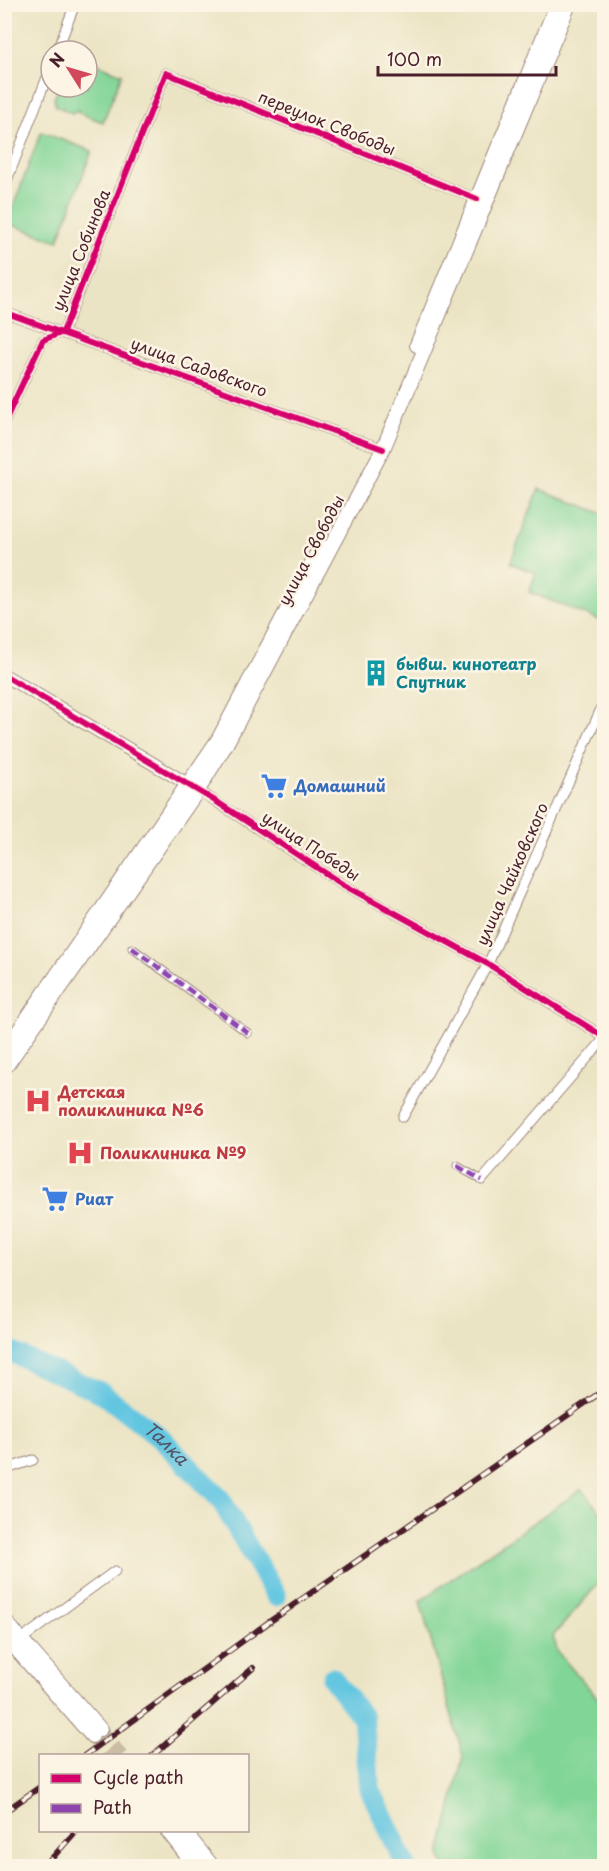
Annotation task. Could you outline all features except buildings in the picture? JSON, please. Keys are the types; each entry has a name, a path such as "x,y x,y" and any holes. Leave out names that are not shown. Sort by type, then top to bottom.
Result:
{"main road":[{"name":"улица Свободы","path":"379,448 557,4"},
{"name":"улица Свободы","path":"4,1052 226,744 379,448 569,4"},
{"name":"улица Свободы","path":"4,1069 193,787"},
{"path":"4,1620 11,1642 96,1732"},
{"path":"169,1832 195,1859 212,1866"},
{"path":"184,1832 195,1859"}],"street":[{"path":"62,39 75,4"},
{"name":"переулок Свободы","path":"166,73 477,199"},
{"name":"улица Собинова","path":"4,423 43,340 63,332 166,73"},
{"path":"4,188 39,98"},
{"name":"улица Садовского","path":"4,312 379,448"},
{"name":"улица Победы","path":"4,675 193,787 342,884 488,964 604,1038"},
{"name":"улица Чайковского","path":"403,1118 488,964 604,702"},
{"path":"132,948 248,1033"},
{"path":"457,1166 482,1180 604,1038"},
{"path":"4,1470 33,1460"},
{"path":"11,1642 115,1571"}],"green space":[{"path":"99,65 122,74 103,122 79,113 78,110 72,113 56,106 54,99 99,99"},
{"path":"41,132 92,151 58,241 7,223"},
{"path":"539,489 604,514 604,622 529,592 536,573 510,563"},
{"path":"582,1489 604,1517 604,1577 553,1636 558,1653 604,1705 604,1866 444,1866 440,1855 463,1756 420,1601"}],"waterway":[{"name":"Талка","path":"4,1349 102,1393 161,1438 221,1500 276,1596"},
{"name":"Талка","path":"332,1678 363,1718 370,1789 406,1866"}],"tunnel":[{"path":"100,1729 119,1754"},
{"path":"92,1736 106,1754"}],"railway":[{"path":"87,1754 269,1622 604,1390"},
{"path":"154,1754 253,1668"},
{"path":"4,1812 39,1788"},
{"path":"45,1866 75,1832"}],"marked path":[{"path":"132,948 248,1033"},
{"path":"457,1166 482,1180"}],"cycle path":[{"path":"4,423 43,340 63,332 166,73 477,199"},
{"path":"4,312 383,449"},
{"path":"4,675 217,802 342,884 488,964 604,1037"}],"place":[{"name":"бывш. кинотеатр Спутник","path":"376,673"},
{"name":"Домашний","path":"274,786"},
{"name":"Детская поликлиника №6","path":"38,1101"},
{"name":"Поликлиника №9","path":"80,1153"},
{"name":"Риат","path":"55,1199"}]}
